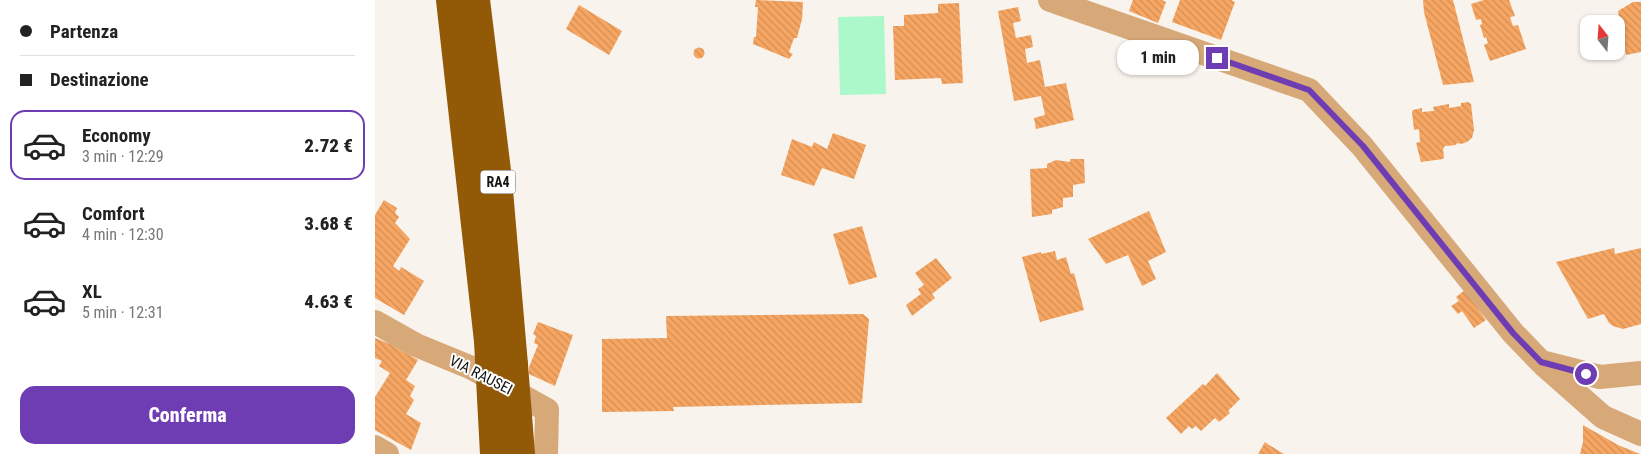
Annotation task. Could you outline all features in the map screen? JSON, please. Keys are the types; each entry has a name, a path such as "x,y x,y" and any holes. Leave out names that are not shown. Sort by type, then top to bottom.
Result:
{"highway":[{"name":"RA4","path":"450,0 488,341 494,454"},
{"name":"RA4","path":"476,0 498,179 521,454"}],"street":[{"path":"1050,0 1309,90 1363,146 1513,333 1541,362 1603,417 1641,434"},
{"name":"VIA RAUSEI","path":"375,322 416,345 472,368 547,410 546,454"},
{"path":"1541,362 1600,377 1641,373"},
{"path":"375,447 387,454"}],"green space":[{"path":"884,16 886,94 840,95 838,17"}],"building":[{"path":"756,0 803,2 802,19 797,38 794,38 789,52 793,54 789,59 753,44 754,37 756,37 758,7 755,7"},
{"path":"1133,0 1162,0 1166,2 1158,23 1129,11"},
{"path":"1180,0 1231,0 1235,2 1221,40 1172,22"},
{"path":"1423,0 1453,0 1474,82 1443,85 1424,12"},
{"path":"1484,0 1509,0 1515,16 1510,17 1513,26 1518,25 1526,49 1490,61 1484,45 1488,43 1486,37 1484,38 1480,25 1482,24 1481,19 1476,20 1471,4"},
{"path":"1633,2 1641,2 1641,52 1626,55 1625,15 1619,15 1618,11"},
{"path":"959,3 963,83 942,84 941,78 895,80 893,26 904,26 904,15 938,13 938,4"},
{"path":"579,5 622,31 609,55 566,29"},
{"path":"1018,7 1021,21 1013,23 1016,38 1031,35 1033,47 1025,49 1027,63 1040,60 1045,87 1066,83 1074,120 1036,129 1034,118 1045,115 1041,96 1014,101 998,11"},
{"path":"699,47 705,53 699,59 693,53"},
{"path":"1468,102 1471,104 1474,130 1472,138 1461,144 1445,146 1443,149 1443,159 1421,162 1416,143 1420,142 1419,129 1414,130 1413,110 1422,108 1422,112 1434,111 1433,107 1449,104 1449,108 1461,106 1461,103"},
{"path":"833,133 866,145 854,179 822,168 814,186 781,175 792,139 812,147 814,142 827,149"},
{"path":"1070,159 1084,159 1085,183 1073,185 1073,197 1063,198 1063,207 1052,210 1052,214 1032,217 1030,169 1047,168 1047,164 1056,160 1070,162"},
{"path":"384,200 397,208 395,213 399,217 395,223 410,239 393,266 399,271 401,267 424,281 404,315 375,298 375,215"},
{"path":"1149,211 1166,252 1148,261 1156,279 1142,286 1128,255 1106,264 1088,239"},
{"path":"862,226 877,277 849,285 833,234"},
{"path":"1614,248 1615,254 1641,248 1641,324 1623,329 1609,323 1604,314 1588,319 1556,262"},
{"path":"1055,251 1057,260 1066,257 1071,274 1074,273 1084,310 1040,322 1022,257 1041,252 1041,254"},
{"path":"936,258 952,278 932,294 935,298 912,316 906,305 921,294 918,289 924,285 915,273"},
{"path":"1465,290 1486,320 1474,328 1462,311 1458,314 1451,306 1459,301 1456,297"},
{"path":"863,314 869,319 862,403 673,407 674,411 602,412 602,339 667,338 666,316"},
{"path":"538,322 573,335 555,386 529,374 529,367 538,345 534,343 536,336 533,334"},
{"path":"375,338 418,360 406,380 415,386 410,396 414,400 406,414 421,423 411,450 375,430 375,397 390,373 379,366 382,361 375,358"},
{"path":"1217,373 1240,399 1228,411 1230,413 1219,422 1215,418 1201,431 1196,426 1192,429 1189,426 1181,434 1166,418 1203,384 1205,386"},
{"path":"1583,425 1618,445 1640,454 1580,454 1583,442"},
{"path":"1265,442 1269,445 1284,454 1258,454"}],"route":[{"path":"1217,58 1309,90 1363,146 1513,333 1541,362 1586,374"}]}
